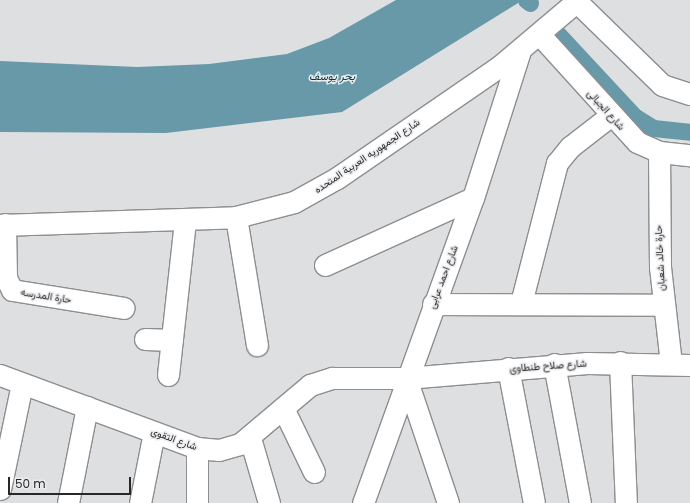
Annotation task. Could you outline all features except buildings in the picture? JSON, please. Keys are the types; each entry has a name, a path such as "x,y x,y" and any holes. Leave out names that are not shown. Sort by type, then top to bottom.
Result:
{"street":[{"name":"شارع الجمهوريه العربية المتحده","path":"2,224 185,221 236,217 279,208 323,187 520,51 577,1"},
{"path":"577,1 662,85 690,94"},
{"name":"شارع الجبالى","path":"540,34 610,116 637,142 659,152 690,155"},
{"name":"شارع احمد عرابى","path":"363,503 406,378 473,198 520,51"},
{"path":"522,303 557,163 570,147 610,116"},
{"name":"حارة خالد شعبان","path":"659,152 658,230 663,305 681,364"},
{"path":"325,265 473,198"},
{"path":"236,217 257,345"},
{"path":"168,375 185,221"},
{"name":"حارة المدرسه","path":"2,224 6,278 12,290 124,308"},
{"path":"433,304 522,303 663,305"},
{"path":"145,339 172,340"},
{"path":"620,362 626,503"},
{"name":"شارع صلاح طنطاوى","path":"406,378 554,364 620,362 681,364"},
{"path":"554,364 580,503"},
{"path":"508,368 534,503"},
{"name":"شارع التقوى","path":"0,374 22,384 197,448 230,448 250,438 283,408 321,381 406,378"},
{"path":"406,378 448,503"},
{"path":"0,489 22,384"},
{"path":"68,503 87,407"},
{"path":"283,408 314,472"},
{"path":"140,503 154,432"},
{"path":"250,438 270,503"},
{"path":"197,448 197,503"}],"water":[{"name":"بحر يوسف","path":"396,0 523,0 342,112 166,133 0,132 0,61 137,67 209,64 287,54 329,38"}],"waterway":[{"path":"526,0 530,3"},
{"path":"557,33 634,116 653,128 690,132"}]}
